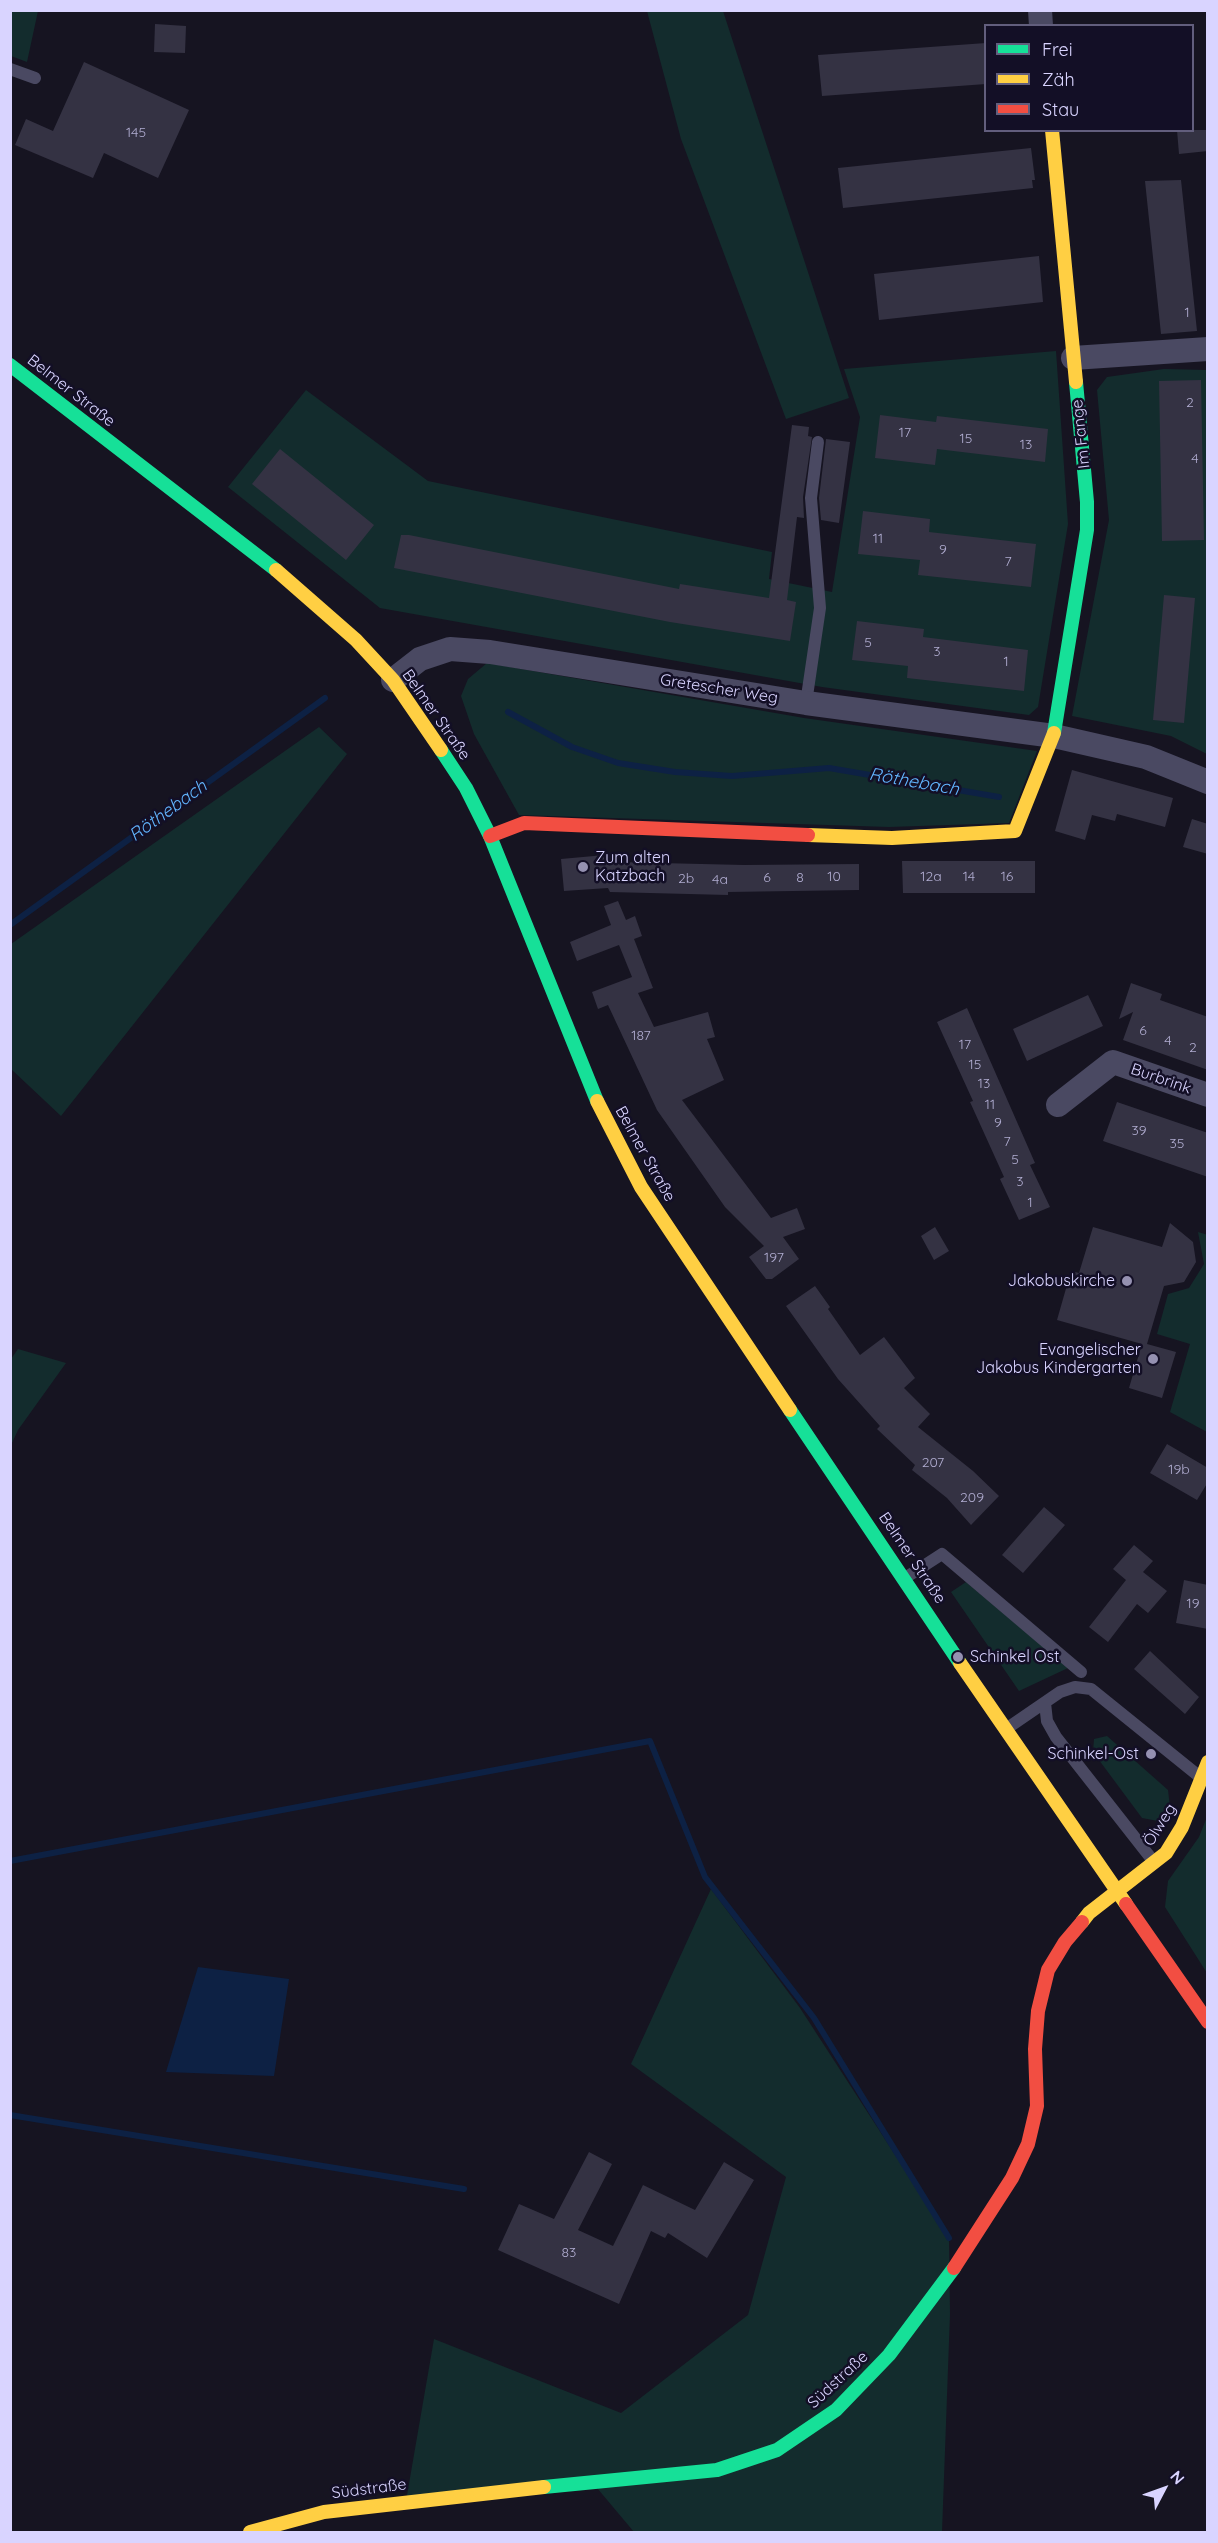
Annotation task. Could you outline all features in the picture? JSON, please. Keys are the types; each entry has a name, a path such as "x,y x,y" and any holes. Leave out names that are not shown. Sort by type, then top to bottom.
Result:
{"street":[{"name":"Im Fange","path":"1052,132 1087,502 1087,530 1054,736"},
{"path":"1073,358 1208,349"},
{"name":"Belmer Straße","path":"10,365 299,587 356,640 393,680 466,788 490,836 595,1097 641,1187 1005,1730 1208,2022"},
{"name":"Gretescher Weg","path":"393,680 420,659 450,649 490,652 806,703 1054,736 1146,757 1208,782"},
{"path":"490,836 524,823 892,838 1015,831 1054,736"},
{"name":"Burbrink","path":"1058,1105 1113,1062 1208,1095"},
{"name":"Ölweg","path":"1118,1890 1166,1853 1182,1827 1208,1762"},
{"name":"Südstraße","path":"250,2532 324,2512 406,2501 717,2470 777,2450 836,2410 889,2355 938,2294 1012,2178 1028,2144 1037,2106 1035,2049 1038,2011 1048,1970 1065,1942 1089,1913 1118,1890"}],"lane":[{"path":"10,69 35,78"},
{"path":"806,703 820,608 811,498 818,442"},
{"path":"905,1578 942,1554 1081,1672"},
{"path":"1005,1730 1060,1692 1075,1688 1091,1689 1202,1779"},
{"path":"1045,1703 1047,1721 1056,1737 1154,1863"}],"green space":[{"path":"10,11 38,11 27,62 11,56"},
{"path":"647,11 723,11 849,398 786,419 681,139"},
{"path":"1056,351 1068,524 1038,707 1029,715 822,687 380,608 228,487 306,390 428,481 772,552 769,579 832,592 860,417 844,369"},
{"path":"1164,369 1207,370 1207,754 1171,736 1072,716 1109,520 1097,390 1107,377"},
{"path":"487,663 804,718 1037,751 1009,823 889,827 519,815 474,734 461,696 468,679"},
{"path":"319,727 347,754 61,1116 11,1069 11,944"},
{"path":"1198,1232 1208,1235 1207,1432 1170,1412 1190,1344 1157,1334 1168,1294 1189,1288 1204,1264"},
{"path":"18,1349 66,1363 18,1430 11,1445 11,1359"},
{"path":"966,1582 1068,1668 1019,1691 951,1592"},
{"path":"1107,1736 1168,1790 1170,1807 1158,1821 1142,1818 1093,1752 1094,1739"},
{"path":"1207,1817 1208,1973 1165,1907 1168,1881 1199,1837"},
{"path":"711,1889 800,2008 949,2238 950,2314 942,2532 634,2532 592,2482 406,2501 434,2339 621,2413 748,2315 786,2177 631,2064"}],"water":[{"path":"198,1967 289,1979 274,2076 166,2072"}],"building":[{"path":"155,24 186,26 185,53 154,52"},
{"path":"984,43 984,84 822,96 818,55"},
{"path":"84,62 189,110 158,178 104,153 93,178 15,145 26,119 53,131"},
{"path":"1208,130 1208,151 1179,154 1177,132"},
{"path":"1031,148 1035,180 1032,180 1033,188 843,208 838,168"},
{"path":"1181,180 1197,331 1161,334 1145,181"},
{"path":"1039,256 1043,302 879,320 874,274"},
{"path":"1201,380 1204,540 1162,541 1159,381"},
{"path":"880,415 936,422 937,416 1048,429 1045,462 937,449 935,465 875,458"},
{"path":"792,425 809,427 808,436 812,437 803,497 804,518 797,517 787,600 796,602 790,641 670,622 394,568 401,535 409,535 679,589 680,584 769,598"},
{"path":"826,439 850,442 839,523 821,520 819,498"},
{"path":"280,449 374,525 346,560 252,484"},
{"path":"863,511 930,519 929,532 1036,544 1031,587 918,575 920,560 858,554"},
{"path":"1164,595 1195,598 1184,723 1153,720"},
{"path":"857,621 924,629 923,637 1028,650 1024,691 907,678 908,666 852,660"},
{"path":"1072,770 1173,798 1165,827 1117,814 1115,821 1092,815 1085,840 1055,831"},
{"path":"1192,819 1208,824 1208,854 1183,847"},
{"path":"616,854 617,862 744,865 859,864 859,890 728,892 728,895 610,892 608,888 564,891 561,859"},
{"path":"902,861 1035,861 1035,893 903,893"},
{"path":"618,901 626,920 635,916 642,936 634,939 653,988 638,993 654,1027 708,1012 715,1037 707,1039 724,1080 682,1100 771,1218 797,1208 805,1229 783,1237 799,1259 772,1279 766,1279 749,1257 764,1246 725,1207 657,1110 608,1005 598,1009 592,992 632,977 619,945 577,961 570,942 611,925 604,906"},
{"path":"1131,983 1162,994 1160,1000 1208,1017 1208,1070 1123,1040 1133,1012 1119,1019"},
{"path":"1088,995 1103,1026 1027,1061 1013,1029"},
{"path":"967,1008 1035,1163 1030,1165 1050,1207 1019,1220 1000,1179 1004,1177 970,1102 973,1101 937,1022"},
{"path":"1117,1102 1208,1133 1208,1177 1103,1141"},
{"name":"Jakobuskirche","path":"1170,1223 1193,1242 1196,1262 1184,1282 1164,1286 1147,1344 1176,1352 1162,1398 1129,1388 1142,1344 1057,1320 1071,1271 1079,1273 1093,1227 1162,1247"},
{"path":"935,1227 949,1251 934,1260 921,1236"},
{"path":"815,1286 860,1355 884,1337 915,1378 904,1388 930,1414 918,1427 973,1471 999,1496 971,1525 947,1498 912,1470 915,1465 877,1429 880,1426 838,1379 786,1306"},
{"path":"1167,1444 1208,1468 1208,1482 1197,1500 1150,1473"},
{"path":"1044,1507 1065,1525 1023,1573 1002,1555"},
{"path":"1134,1545 1153,1561 1143,1572 1167,1591 1148,1613 1137,1604 1108,1642 1089,1627 1126,1580 1113,1569"},
{"path":"1184,1580 1208,1585 1208,1629 1176,1623"},
{"path":"1150,1651 1199,1697 1185,1714 1134,1669"},
{"path":"589,2152 612,2164 578,2230 613,2246 643,2185 695,2210 724,2162 754,2180 707,2258 668,2233 665,2238 651,2231 619,2304 498,2250 519,2204 554,2219"}],"waterway":[{"name":"Röthebach","path":"10,925 325,698"},
{"path":"508,712 572,747 618,763 675,772 732,776 829,768 999,797"},
{"path":"10,1861 650,1741 705,1877 814,2018 949,2238"},
{"path":"10,2115 464,2189"}],"traffic: fast":[{"path":"10,365 276,570"},
{"path":"1054,733 1087,530 1087,502 1076,382"},
{"path":"441,750 466,788 490,836 597,1101"},
{"path":"790,1410 960,1663"},
{"path":"544,2487 717,2470 777,2450 836,2410 889,2355 954,2268"}],"traffic: slow":[{"path":"1052,132 1076,382"},
{"path":"276,570 356,640 393,680 441,750"},
{"path":"808,835 892,838 1015,831 1054,733"},
{"path":"597,1101 641,1187 790,1410"},
{"path":"960,1663 1126,1904"},
{"path":"1082,1922 1089,1913 1166,1853 1182,1827 1208,1762"},
{"path":"250,2532 324,2512 544,2487"}],"traffic: jam":[{"path":"490,836 524,823 808,835"},
{"path":"1126,1904 1208,2022"},
{"path":"954,2268 1012,2178 1028,2144 1037,2106 1035,2049 1038,2011 1048,1970 1065,1942 1082,1922"}],"place":[{"name":"Zum alten Katzbach","path":"583,867"},
{"name":"Jakobuskirche","path":"1127,1281"},
{"name":"Evangelischer Jakobus Kindergarten","path":"1153,1359"},
{"name":"Schinkel Ost","path":"958,1657"},
{"name":"Schinkel-Ost","path":"1151,1754"}]}
